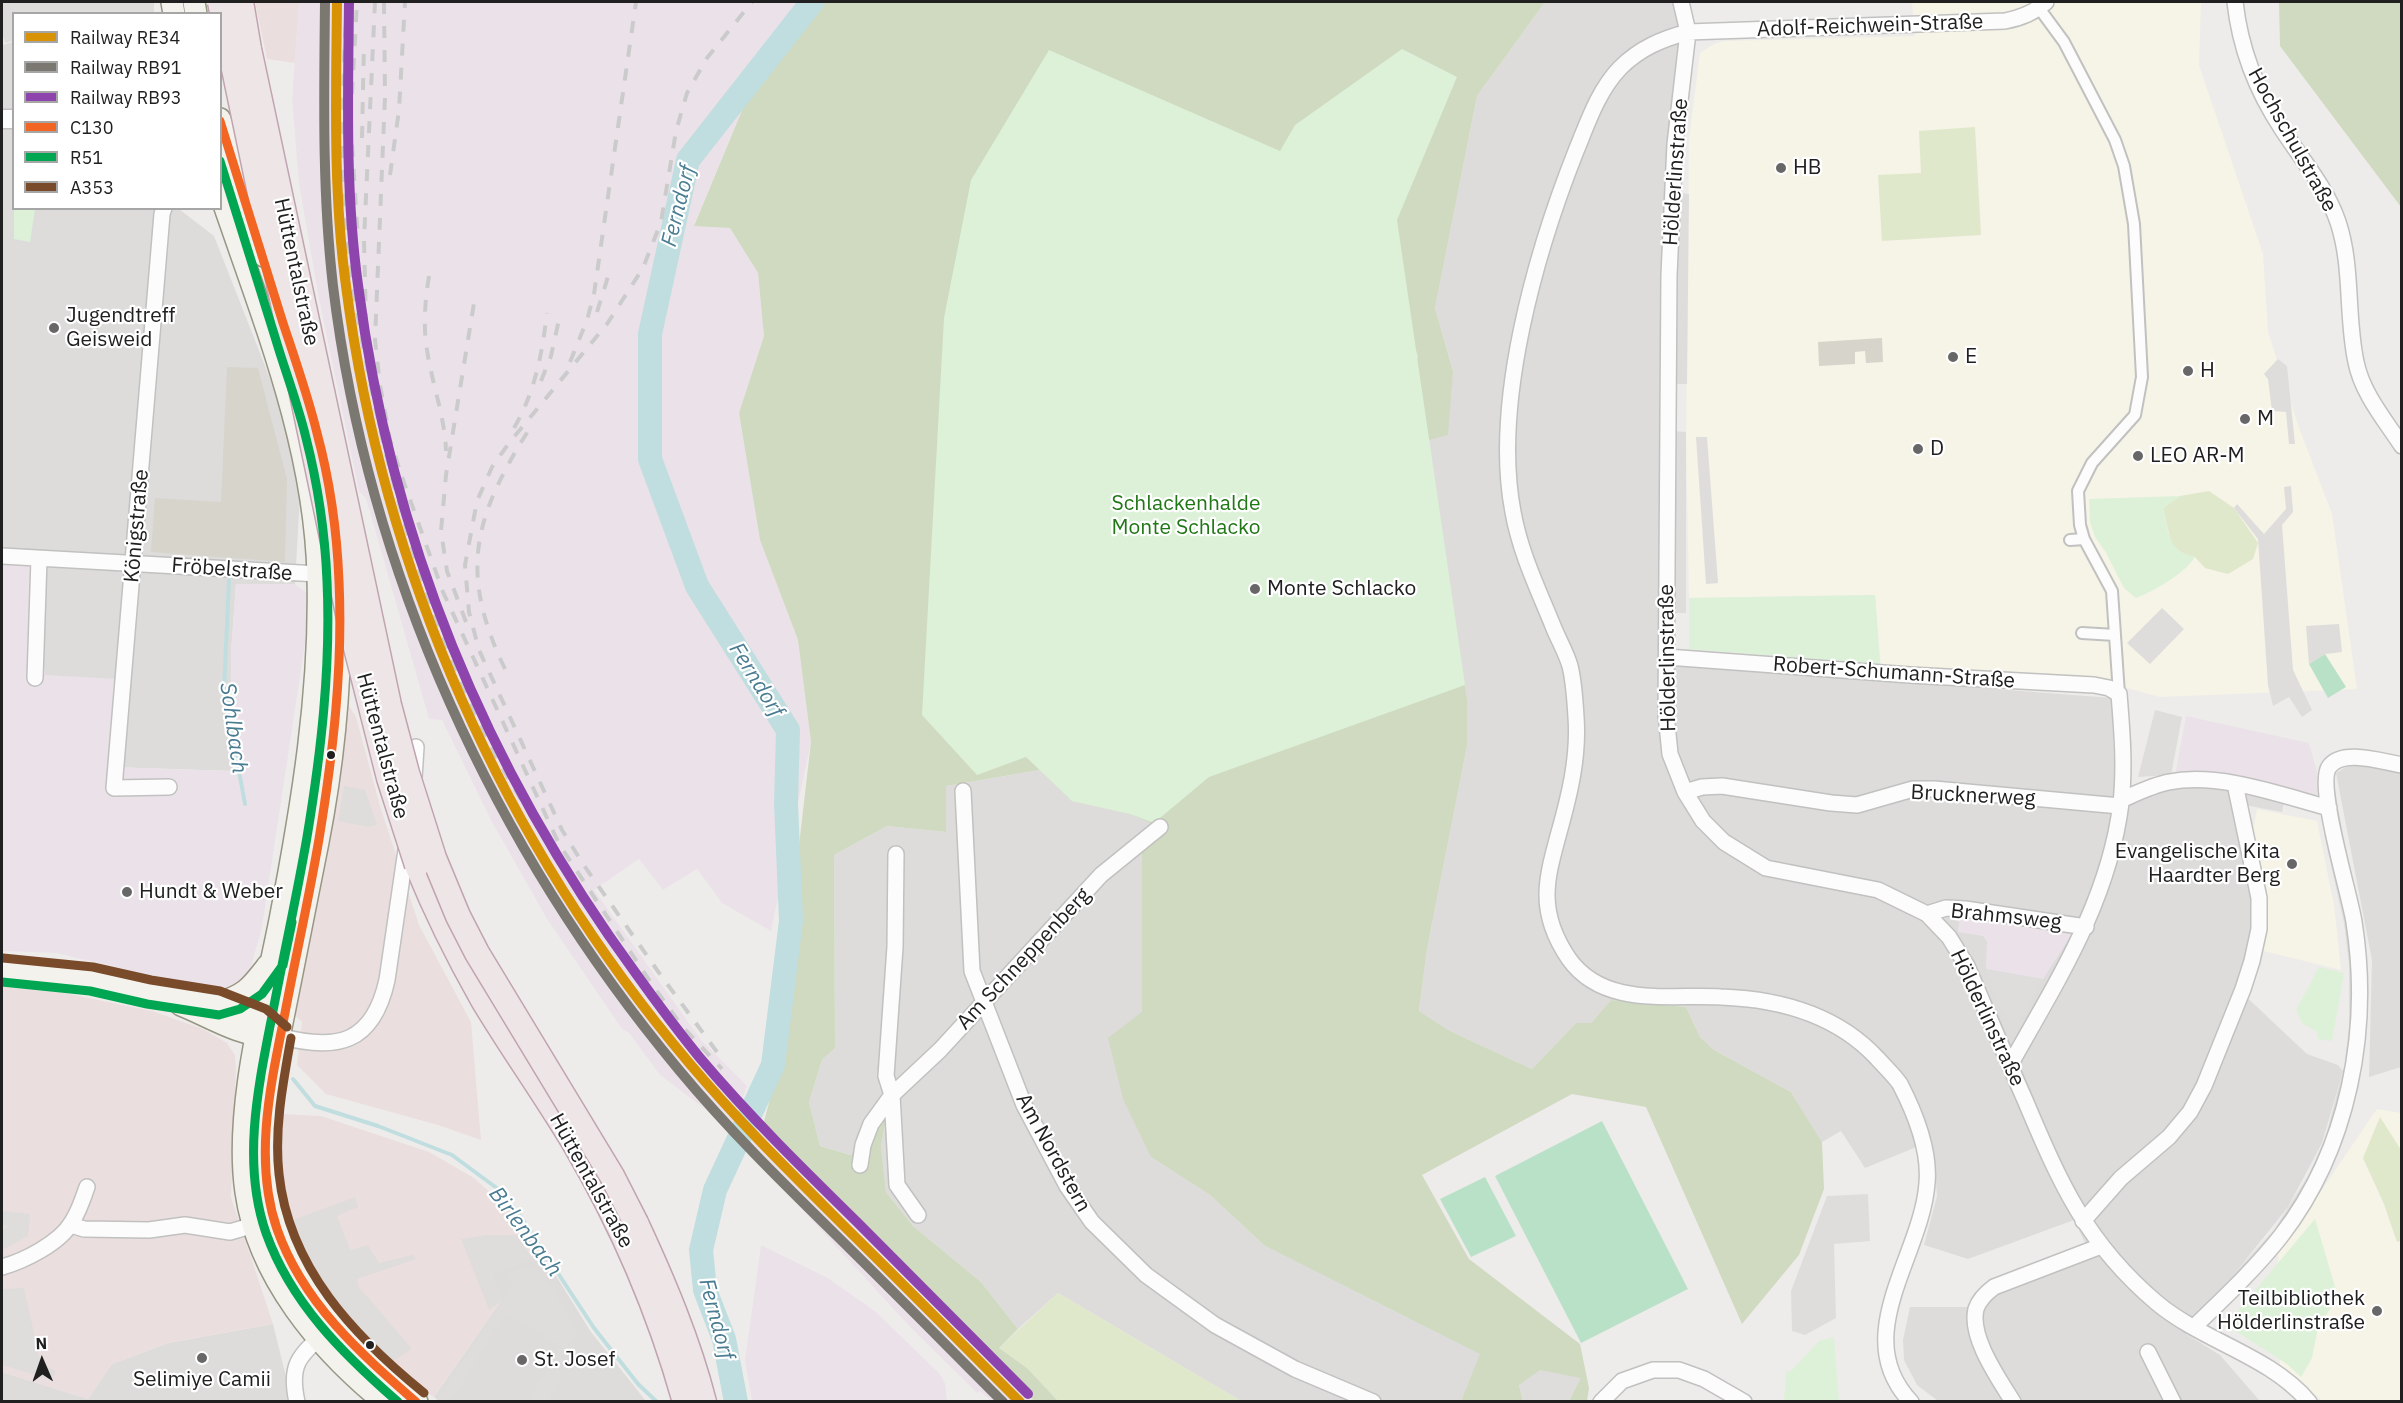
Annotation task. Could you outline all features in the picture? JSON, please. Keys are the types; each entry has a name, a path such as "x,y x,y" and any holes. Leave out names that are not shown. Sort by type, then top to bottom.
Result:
{"highway":[{"name":"Hüttentalstraße","path":"220,2 351,628 370,709 401,819 428,891 462,963 575,1145 620,1230 662,1330 685,1401"},
{"name":"Hüttentalstraße","path":"240,2 389,705 407,774 427,836 444,883 477,953 612,1176 636,1224 679,1324 704,1401"}],"main road":[{"path":"223,152 318,435 334,518 339,580 340,646 331,755 319,839 270,1087 265,1145 268,1192 277,1228 326,1332 351,1372 384,1401"},
{"path":"222,199 282,377 300,438 311,506 318,574 319,644 309,747 294,846 247,1093 244,1146 246,1192 254,1225 271,1268 288,1298 326,1332 417,1401"},
{"path":"217,1003 235,998 252,987 272,960"},
{"path":"2,970 92,979 149,992 217,1003 259,1028"},
{"path":"149,992 279,1035"}],"street":[{"name":"Hölderlinstraße","path":"1682,2 1688,32 1675,144 1669,275 1666,714 1670,754 1685,792 1703,821 1724,842 1766,868 1878,890 1927,914 1949,937 1967,966 2062,1185 2101,1246 2130,1280 2165,1310 2286,1378 2309,1401"},
{"name":"Hochschulstraße","path":"2235,2 2241,42 2261,93 2281,128 2328,195 2339,224 2345,249 2356,364 2364,385 2402,446"},
{"name":"Adolf-Reichwein-Straße","path":"1911,1401 1892,1376 1886,1355 1884,1327 1919,1227 1927,1185 1928,1159 1898,1080 1863,1044 1835,1025 1803,1011 1772,1002 1720,997 1644,997 1609,990 1593,981 1572,964 1557,939 1550,919 1546,896 1549,873 1575,763 1577,719 1569,665 1530,572 1513,515 1507,470 1507,434 1517,354 1535,273 1566,176 1595,103 1618,70 1645,47 1688,32 1996,22 2018,18 2043,5"},
{"path":"2010,1065 2086,927 2113,849 2121,803 2122,738 2115,635 2110,585 2084,539 2080,525 2078,491 2092,463 2135,415 2142,377 2134,224 2124,166 2115,140 2043,5"},
{"name":"Königstraße","path":"164,210 160,226 114,788 169,787"},
{"path":"2070,540 2084,539"},
{"name":"Fröbelstraße","path":"2,556 318,574"},
{"path":"35,678 39,559"},
{"path":"2082,633 2115,635"},
{"name":"Robert-Schumann-Straße","path":"1667,657 1910,675 2094,685 2109,688 2119,694"},
{"path":"279,1035 300,1041 322,1043 344,1040 364,1030 377,1012 387,980 410,826 417,747"},
{"path":"2194,1327 2256,1266 2299,1210 2333,1142 2346,1101 2354,1067 2360,989 2354,921 2329,808 2325,778 2328,768 2343,758 2359,757 2402,765"},
{"path":"2121,803 2169,782 2200,778 2235,784 2329,808"},
{"path":"2083,1221 2121,1178 2169,1137 2190,1112 2204,1086 2243,989 2259,929 2259,898 2235,784"},
{"name":"Brucknerweg","path":"1685,792 1702,787 1722,786 1857,805 1913,789 1934,789 2121,803"},
{"name":"Am Nordstern","path":"963,791 972,971 1024,1105 1067,1186 1092,1222 1146,1275 1215,1326 1295,1369 1373,1401"},
{"name":"Am Schneppenberg","path":"860,1165 863,1145 871,1124 892,1095 940,1050 1101,875 1160,827"},
{"path":"896,854 895,947 886,1076 892,1095 897,1185 918,1215"},
{"name":"Brahmsweg","path":"1927,914 1946,908 1965,909 2086,927"},
{"path":"2,1268 25,1260 45,1248 71,1225 81,1206 87,1187"},
{"path":"71,1225 84,1229 149,1230 186,1226 230,1232 254,1225"},
{"path":"2013,1401 1993,1369 1976,1327 1976,1309 1984,1295 1994,1287 2101,1246"},
{"path":"297,1401 292,1382 295,1366 326,1332"},
{"path":"2148,1352 2173,1401"},
{"path":"1600,1401 1623,1381 1653,1370 1679,1370 1704,1379 1744,1401"}],"shaded area":[{"path":"2,2 154,2 154,12 12,12 12,41 5,43 2,33"},
{"path":"255,2 299,2 295,63 267,59"},
{"path":"299,2 824,2 748,96 694,225 730,228 758,273 764,336 739,413 760,540 798,640 811,742 771,931 722,903 697,869 663,890 639,859 594,890 701,1040 747,1086 740,1104 926,1295 1034,1401 991,1401 980,1391 977,1393 910,1327 722,1122 660,1075 629,1033 622,1029 547,919 492,822 442,720 429,719 366,498 359,491 319,299 299,184 292,99"},
{"path":"1545,2 1673,2 1679,10 1684,70 1660,663 2112,698 2115,798 2191,786 2234,791 2256,889 2255,943 2239,990 2307,1054 2338,1065 2343,1071 2322,1143 2288,1207 2186,1334 2220,1355 2260,1401 1938,1401 1917,1385 1904,1360 1903,1340 1910,1307 1972,1307 2003,1288 2092,1257 2074,1220 1968,1259 1924,1245 1937,1196 1934,1157 1919,1146 1865,1168 1841,1131 1822,1142 1791,1092 1714,1050 1700,1037 1686,1007 1611,1000 1591,1023 1576,1023 1532,1069 1450,1031 1419,1011 1427,949 1467,746 1467,699 1429,439 1453,370 1435,308 1477,96"},
{"path":"1912,2 2201,2 2199,65 2263,254 2268,332 2298,425 2332,514 2357,689 2160,697 2109,683 1881,668 1875,595 1689,598 1686,437 1689,139 1700,53 1724,41 1915,36"},
{"path":"12,42 12,210 180,210 214,236 282,409 300,495 295,584 236,584 231,654 232,771 109,767 45,675 32,566 2,564 2,45"},
{"path":"1680,193 1689,194 1687,384 1673,384 1674,287"},
{"path":"1882,338 1883,362 1866,363 1865,351 1855,352 1855,364 1819,366 1818,342"},
{"path":"2278,359 2287,366 2295,444 2289,444 2286,412 2272,411 2268,379 2264,374"},
{"path":"227,367 258,368 287,479 285,562 151,552 155,498 221,502"},
{"path":"1673,431 1686,432 1686,613 1673,613"},
{"path":"1696,437 1707,437 1718,583 1706,584"},
{"path":"2291,486 2293,512 2282,525 2293,670 2312,710 2302,717 2289,697 2273,706 2268,685 2258,539 2234,508 2237,504 2264,534 2286,509 2284,487"},
{"path":"2,564 32,566 45,675 115,679 110,767 232,771 231,654 236,584 295,584 307,593 308,624 262,927 248,978 219,991 56,953 2,951"},
{"path":"2162,608 2184,629 2150,664 2127,643"},
{"path":"2339,624 2342,652 2325,654 2309,664 2306,626"},
{"path":"344,698 356,717 380,806 419,925 471,1022 481,1140 438,1125 326,1094 297,1065 302,1022 295,1015 323,854"},
{"path":"2155,710 2182,717 2171,775 2138,777"},
{"path":"2186,716 2309,743 2318,775 2318,793 2314,797 2175,775"},
{"path":"2351,764 2401,772 2401,1067 2369,1077 2372,960 2336,773"},
{"path":"1041,770 1072,801 1130,814 1154,823 1142,849 1142,1012 1151,1157 1210,1195 1265,1246 1481,1354 1461,1401 1241,1401 1058,1293 1018,1329 981,1282 913,1226 886,1192 881,1146 887,1116 852,1155 820,1146 809,1102 822,1060 835,1048 834,855 887,826 946,832 946,786"},
{"path":"344,786 365,790 377,825 368,827 338,821"},
{"path":"2245,795 2284,802 2282,812 2244,805"},
{"name":"Evangelische Kita Haardter Berg","path":"2257,809 2317,821 2334,905 2341,970 2260,950 2252,834"},
{"path":"2329,833 2349,922 2355,989 2349,1066 2334,1124 2312,1178 2278,1232 2221,1293 2218,1291 2274,1230 2308,1176 2325,1139 2344,1067 2349,1028 2349,964 2344,923 2324,834"},
{"path":"1960,914 2074,931 2043,979 1986,969 1987,942 1983,936 1958,932"},
{"path":"1986,970 2043,979 2020,1019 2014,1023 2006,1019 2000,1009"},
{"path":"2,982 152,1011 203,1029 227,1043 235,1055 236,1069 231,1197 273,1324 168,1343 112,1364 88,1399 2,1372"},
{"path":"2377,1109 2401,1113 2401,1401 2322,1401 2280,1365 2278,1254"},
{"path":"284,1114 321,1116 429,1152 474,1178 514,1214 543,1255 493,1273 501,1301 434,1397 377,1357 333,1311 306,1275 290,1233 276,1173"},
{"path":"1868,1194 1870,1241 1834,1244 1836,1318 1805,1335 1792,1331 1791,1291 1827,1196"},
{"path":"355,1197 358,1207 337,1216 350,1250 368,1245 379,1263 413,1255 416,1259 357,1279 359,1287 412,1349 390,1363 344,1317 311,1270 293,1220"},
{"path":"2,1211 30,1214 28,1236 2,1250 2,1231 8,1226 2,1225"},
{"path":"487,1235 516,1235 533,1259 493,1273 501,1301 489,1310 461,1239"},
{"path":"761,1245 828,1278 876,1312 939,1373 945,1383 947,1401 752,1401 745,1360"},
{"path":"543,1255 591,1332 646,1401 440,1402 434,1397 501,1301 492,1273"},
{"path":"535,1265 539,1276 551,1286 578,1332 562,1354 560,1379 548,1401 528,1401 561,1346 505,1314 451,1401 437,1399 512,1288 508,1272"},
{"path":"24,1288 41,1364 56,1371 52,1380 2,1365 2,1289"},
{"path":"273,1324 292,1401 2,1401 2,1372 88,1399 112,1364 168,1343"},
{"path":"1540,1370 1581,1378 1569,1401 1523,1401 1519,1385"}],"green space":[{"path":"824,2 1545,2 1477,96 1435,308 1453,371 1448,435 1429,440 1467,699 1467,746 1427,949 1419,1011 1450,1031 1532,1069 1576,1023 1591,1023 1611,1000 1686,1007 1700,1037 1714,1050 1791,1092 1822,1142 1824,1189 1799,1255 1742,1324 1646,1107 1572,1094 1422,1175 1469,1259 1580,1344 1589,1388 1587,1401 1569,1401 1580,1378 1519,1385 1523,1401 1461,1401 1480,1354 1265,1246 1210,1195 1151,1157 1123,1099 1108,1038 1142,1012 1142,849 1153,824 1130,814 1072,801 1040,770 946,786 946,832 887,826 834,855 835,1048 822,1060 809,1102 820,1146 851,1155 887,1114 881,1146 886,1192 913,1226 981,1282 1018,1329 999,1348 1027,1368 1058,1401 1034,1401 912,1281 763,1125 769,1103 811,742 798,640 760,540 739,413 764,336 758,273 730,228 694,226 748,96","holes":["1358,169 1418,357 1335,458"]},
{"path":"2279,2 2401,2 2401,207 2280,46"},
{"name":"Schlackenhalde Monte Schlacko","path":"1402,49 1457,77 1397,220 1465,685 1209,777 1154,823 1130,814 1072,801 1026,757 977,775 922,715 944,318 971,180 1049,50 1280,151 1295,125"},
{"path":"1975,127 1981,235 1882,241 1878,175 1921,173 1919,131"},
{"path":"14,210 35,210 30,242 14,239"},
{"path":"2209,491 2234,508 2258,543 2253,559 2228,574 2205,568 2195,557 2183,554 2172,546 2163,508 2180,496"},
{"path":"2180,496 2163,508 2169,533 2171,540 2179,550 2195,557 2168,581 2136,598 2124,588 2095,537 2090,522 2089,499"},
{"path":"1875,595 1880,664 1689,649 1689,598"},
{"path":"2325,654 2346,687 2328,698 2309,664"},
{"path":"2319,967 2344,973 2332,1041 2318,1039 2317,1032 2302,1023 2296,1010"},
{"path":"2380,1117 2401,1150 2401,1241 2397,1242 2384,1204 2363,1158"},
{"path":"1602,1121 1688,1289 1581,1343 1495,1176"},
{"path":"1485,1177 1516,1236 1471,1257 1440,1199"},
{"path":"2315,1219 2338,1297 2318,1327 2312,1358 2301,1377 2287,1364 2226,1325"},
{"path":"1058,1293 1241,1401 1058,1401 1027,1368 999,1348"},
{"path":"1834,1337 1839,1401 1784,1400 1786,1372 1791,1371 1819,1341"}],"waterway":[{"name":"Ferndorf","path":"736,1402 724,1339 705,1290 701,1250 715,1190 773,1065 791,921 786,803 788,730 697,586 650,459 650,334 688,160 812,2"},
{"name":"Sohlbach","path":"229,580 224,689 245,804"},
{"name":"Birlenbach","path":"293,1079 315,1106 378,1126 452,1155 498,1189 519,1214 594,1328 638,1384 657,1402"}],"railway":[{"path":"347,2 342,135 343,188 352,281 385,449 429,600 468,698 512,784 602,929 700,1063"},
{"path":"352,94 357,2"},
{"path":"366,325 364,240 375,2"},
{"path":"384,2 385,96 375,340 390,439 404,484"},
{"path":"390,175 399,110 405,2"},
{"path":"570,362 587,320 594,294 636,2"},
{"path":"717,1052 657,970 562,830 479,650 469,612 465,565 477,501 492,467 607,324 643,268 661,222 676,131 687,93 707,58 752,2"},
{"path":"362,138 364,42"},
{"path":"352,145 358,238"},
{"path":"597,312 611,267"},
{"path":"429,276 425,331 446,451"},
{"path":"466,622 447,571 441,531 446,475 474,303"},
{"path":"514,428 532,387 543,343 547,313"},
{"path":"541,381 551,356 560,315"},
{"path":"505,669 481,604 478,575 479,547 484,520 495,492 528,431"},
{"path":"402,477 443,592 559,844 653,986 682,1026 722,1069"},
{"path":"444,664 456,686"}],"rail line":[{"name":"RB91","path":"325,2 324,144 329,250 350,393 376,499 409,602 450,703 497,800 552,894 612,984 679,1070 756,1155 1003,1402"},
{"name":"RE34","path":"337,2 336,144 339,215 346,286 364,393 389,498 422,600 462,700 509,796 563,890 623,979 690,1064 767,1148 1020,1402"},
{"name":"RB93","path":"349,2 348,144 351,214 358,285 373,379 394,471 421,561 453,648 491,733 534,816 583,896 645,985 700,1058 777,1142 1028,1394"}],"transit line":[{"name":"C130","path":"222,127 301,378 326,469 337,544 339,581 340,646 329,775 315,861 274,1066 265,1148 266,1176 277,1229 288,1256 317,1303 354,1345 416,1402"},
{"name":"R51","path":"222,167 303,425 320,509 327,581 328,645 321,742 307,837 258,1094 255,1122 255,1178 266,1233 289,1282 304,1305 339,1346 398,1402"},
{"name":"R51","path":"2,982 90,991 147,1004 219,1015 240,1009 262,994 283,965 292,922"},
{"name":"A353","path":"3,958 93,967 151,980 220,991 266,1009 287,1027"},
{"name":"A353","path":"291,1038 280,1106 278,1157 285,1208 296,1240 311,1270 350,1323 373,1348 424,1393"}],"place":[{"name":"HB","path":"1781,168"},
{"name":"Jugendtreff Geisweid","path":"54,328"},
{"name":"E","path":"1953,357"},
{"name":"H","path":"2188,371"},
{"name":"M","path":"2245,419"},
{"name":"D","path":"1918,449"},
{"name":"LEO AR-M","path":"2138,456"},
{"name":"Monte Schlacko","path":"1255,589"},
{"name":"Evangelische Kita Haardter Berg","path":"2292,864"},
{"name":"Hundt & Weber","path":"127,892"},
{"name":"Teilbibliothek Hölderlinstraße","path":"2377,1311"},
{"name":"Selimiye Camii","path":"202,1358"},
{"name":"St. Josef","path":"522,1360"}]}
